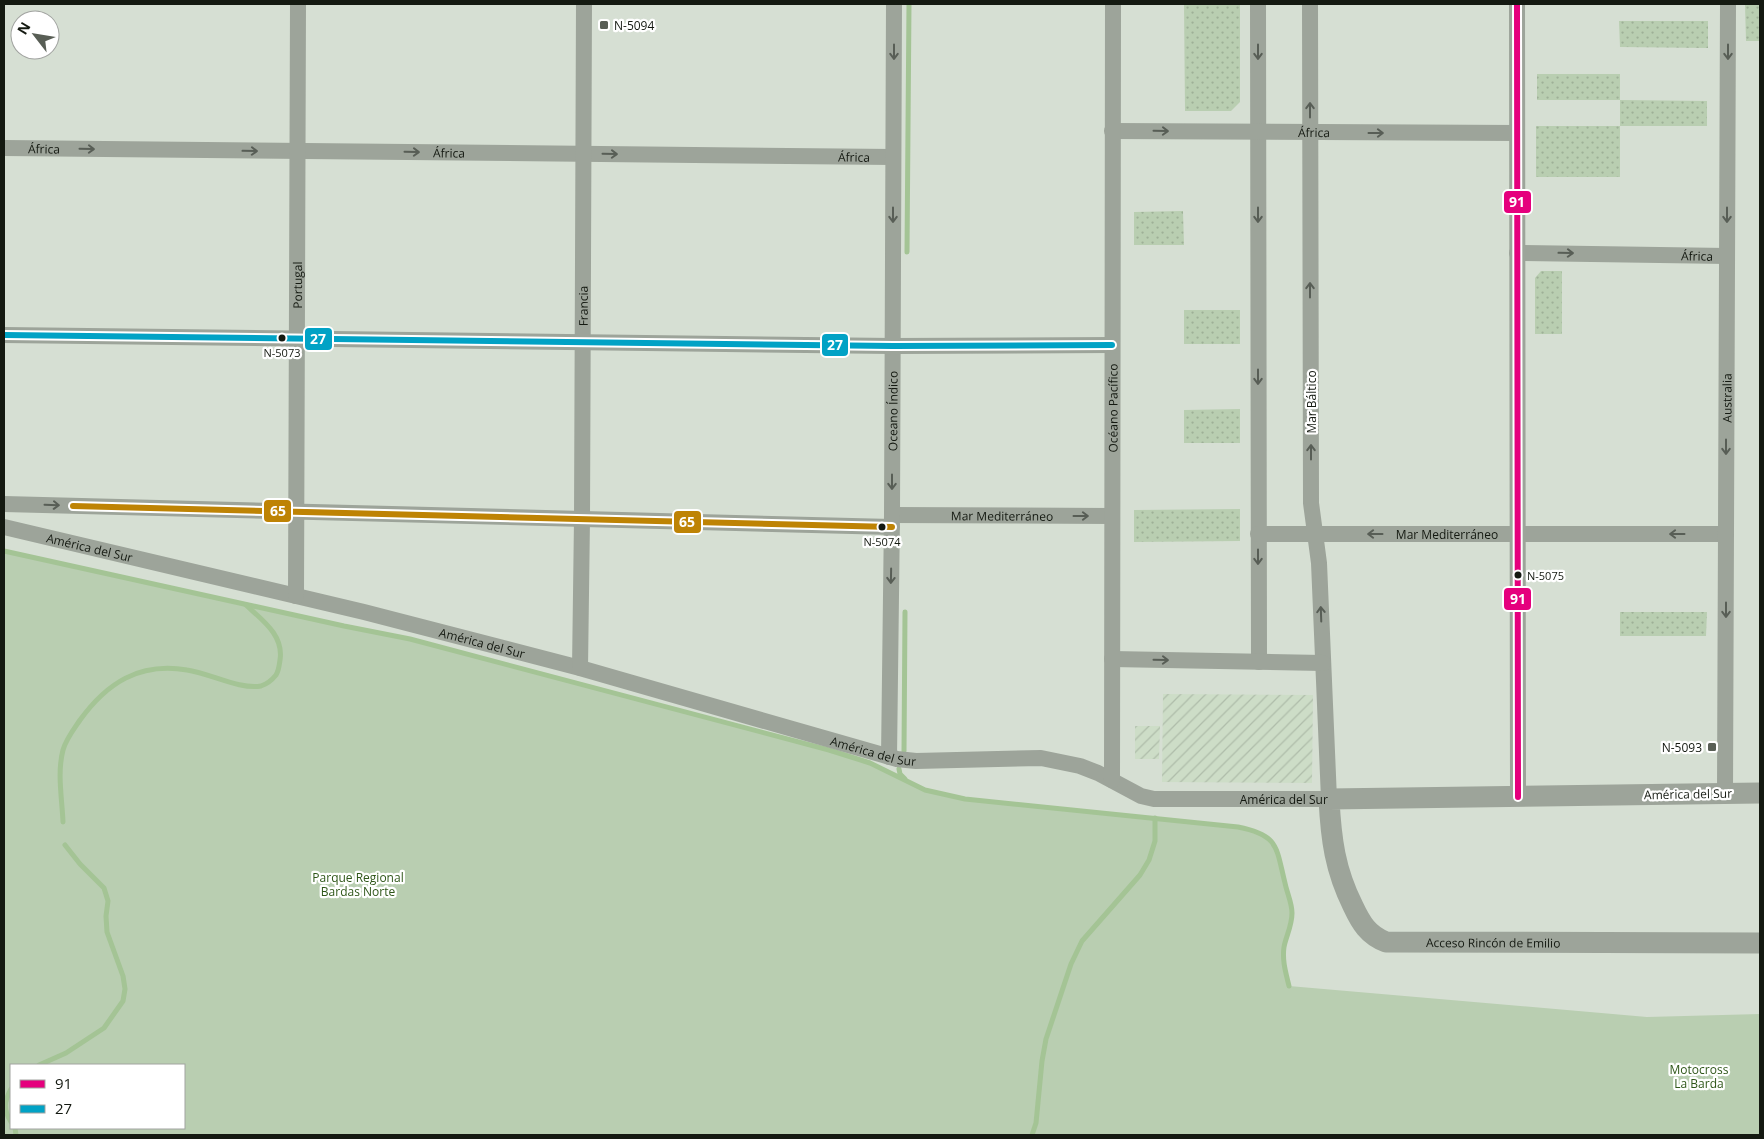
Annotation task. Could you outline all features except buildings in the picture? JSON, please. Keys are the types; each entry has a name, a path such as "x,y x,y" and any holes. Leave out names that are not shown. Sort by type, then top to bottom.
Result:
{"street":[{"name":"Portugal","path":"296,596 298,4"},
{"name":"Francia","path":"580,668 584,4"},
{"name":"Oceano Índico","path":"889,757 894,4"},
{"name":"Océano Pacífico","path":"1112,4 1112,780"},
{"path":"1258,4 1259,662"},
{"name":"Mar Báltico","path":"1310,4 1311,503 1319,563 1329,799"},
{"path":"1517,4 1518,797"},
{"name":"Australia","path":"1725,793 1728,4"},
{"name":"África","path":"1112,131 1517,133"},
{"name":"África","path":"4,148 893,157"},
{"name":"África","path":"1517,253 1727,256"},
{"path":"4,335 893,346 1112,345"},
{"name":"Mar Mediterráneo","path":"4,504 582,519 892,521 1112,516"},
{"name":"América del Sur","path":"4,527 296,596 580,668 889,757 916,762 1041,758 1080,766 1112,780 1141,796 1154,799 1518,797 1760,792"},
{"name":"Mar Mediterráneo","path":"1258,534 1726,534"},
{"path":"1112,658 1323,663"},
{"name":"Acceso Rincón de Emilio","path":"1329,799 1332,841 1342,881 1361,923 1368,932 1386,942 1760,944"}],"shaded area":[{"path":"1163,694 1313,695 1312,783 1162,782"},
{"path":"1135,726 1160,726 1159,759 1135,759"}],"green space":[{"path":"1184,4 1240,4 1240,102 1231,111 1185,111"},
{"path":"1745,4 1760,4 1760,41 1746,41"},
{"path":"1619,21 1708,21 1708,48 1620,47"},
{"path":"1537,74 1620,74 1620,100 1537,100"},
{"path":"1620,100 1707,101 1707,126 1620,126"},
{"path":"1536,126 1620,126 1620,177 1536,177"},
{"path":"1183,211 1184,245 1134,245 1134,212"},
{"path":"1541,271 1562,271 1562,334 1535,334 1535,278"},
{"path":"1184,310 1240,310 1240,344 1184,344"},
{"path":"1240,409 1240,443 1184,443 1184,410"},
{"path":"1240,509 1240,541 1134,542 1134,510"},
{"name":"Parque Regional Bardas Norte","path":"4,551 410,639 829,750 870,763 925,790 965,799 1238,827 1251,830 1261,834 1274,844 1280,860 1292,909 1292,918 1284,952 1289,986 1647,1017 1760,1014 1760,1135 4,1135"},
{"path":"1620,612 1707,612 1706,636 1620,636"}],"waterway":[{"path":"907,252 909,4"},
{"path":"4,551 410,639 829,750 870,763 925,790 965,799 1238,827 1251,830 1261,834 1274,844 1280,860 1292,909 1292,918 1284,952 1289,986"},
{"path":"63,822 60,777 64,746 90,707 113,686 126,678 154,669 187,670 253,687 265,684 276,675 280,660 279,643 265,622 246,605"},
{"path":"904,751 905,612"},
{"path":"899,769 900,774 905,779"},
{"path":"1032,1135 1036,1123 1046,1039 1071,964 1082,941 1140,875 1149,860 1155,841 1155,818"},
{"path":"41,1064 66,1053 104,1028 123,1001 125,989 123,976 107,932 106,916 108,901 104,888 80,864 65,845"},
{"path":"10,1091 5,1106 10,1120"},
{"path":"15,1129 16,1135"}],"transit line":[{"name":"91","path":"1517,4 1518,797"},
{"name":"27","path":"4,335 893,346 1112,345"},
{"name":"65","path":"73,506 892,527"}],"place":[{"name":"N-5094","path":"604,25"},
{"name":"N-5073","path":"282,338"},
{"name":"N-5074","path":"882,527"},
{"name":"N-5075","path":"1518,575"},
{"name":"N-5093","path":"1712,747"}],"park label":[{"name":"Motocross La Barda","path":"1699,1076"}]}
